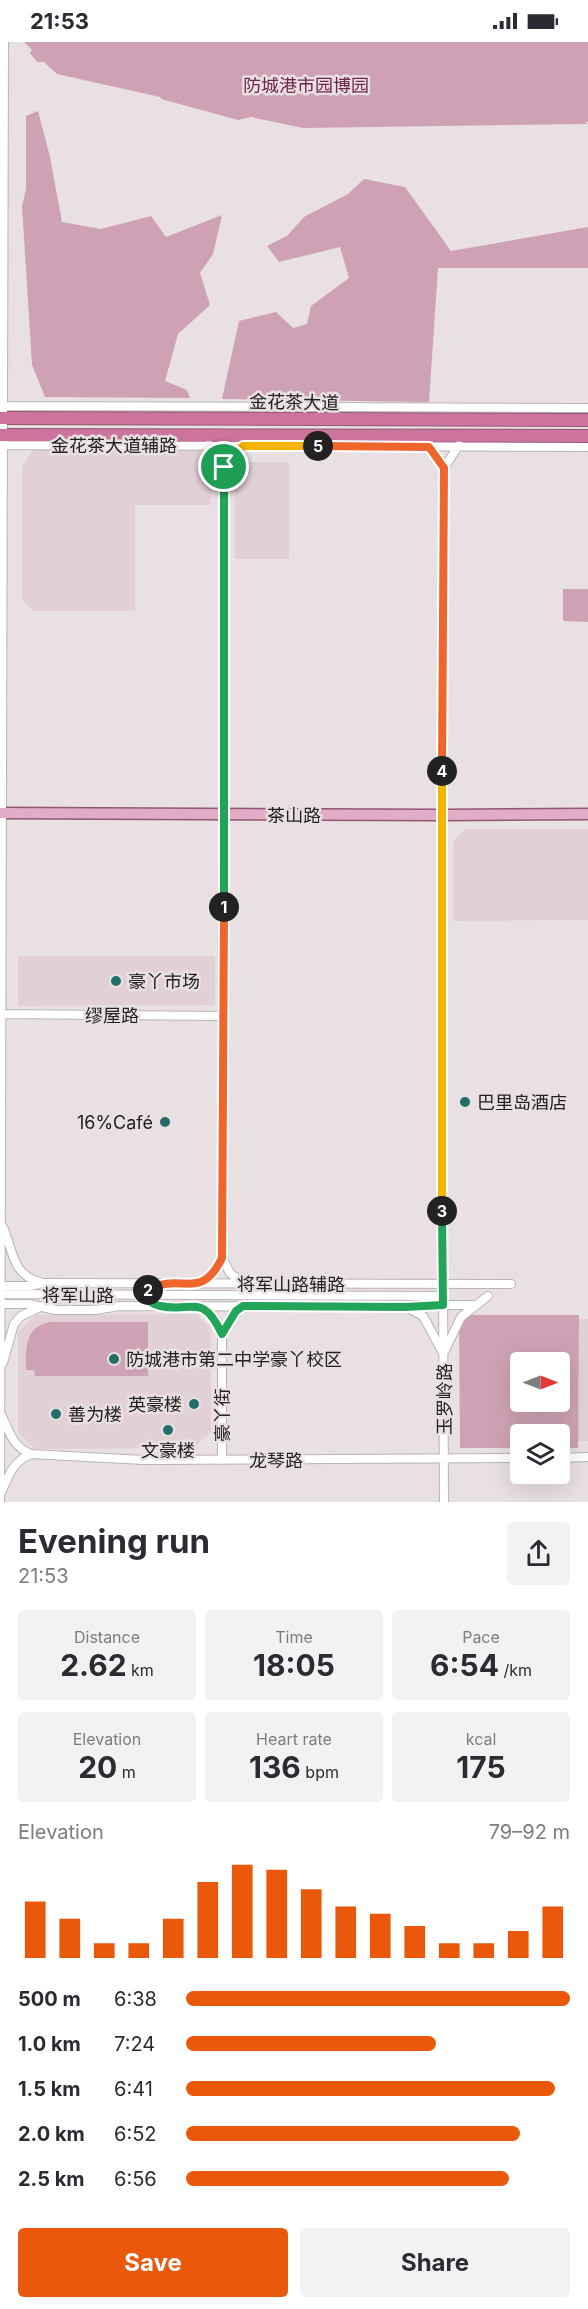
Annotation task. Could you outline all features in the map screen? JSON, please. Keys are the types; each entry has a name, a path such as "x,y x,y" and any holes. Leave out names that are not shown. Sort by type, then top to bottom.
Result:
{"highway":[{"name":"金花茶大道","path":"2,412 429,414 585,419"},
{"name":"金花茶大道","path":"2,440 459,442 574,436 588,438"}],"main road":[{"name":"茶山路","path":"1,813 588,814"}],"street":[{"path":"0,1502 4,42"},
{"path":"429,414 588,408"},
{"path":"200,1284 215,1271 222,1258 225,814 224,467 209,440"},
{"path":"224,467 243,440"},
{"path":"429,441 444,468"},
{"path":"444,468 459,442 588,447"},
{"name":"玉罗岭路","path":"444,468 441,815 444,1502"},
{"name":"缪屋路","path":"1,1014 224,1016"},
{"path":"0,1222 16,1266 23,1275 43,1283"},
{"path":"222,1258 230,1272 244,1284"},
{"name":"将军山路辅路","path":"0,1286 31,1286 43,1283 511,1284"},
{"path":"80,1283 105,1295"},
{"path":"139,1295 159,1283"},
{"path":"275,1284 298,1295"},
{"name":"将军山路","path":"0,1294 335,1295 443,1300"},
{"path":"0,1371 14,1324 21,1316 67,1295"},
{"path":"139,1295 159,1306"},
{"path":"275,1307 298,1295"},
{"path":"335,1295 361,1307"},
{"path":"444,1353 461,1317 488,1296"},
{"name":"将军山路辅路","path":"0,1304 29,1304 56,1310 119,1306 405,1307 443,1300 474,1305"},
{"path":"199,1306 214,1318 222,1334"},
{"path":"222,1334 236,1311 243,1306"},
{"path":"405,1307 423,1316 444,1353"},
{"name":"豪丫街","path":"222,1334 222,1460"},
{"path":"0,1411 13,1441 19,1449 31,1454"},
{"path":"0,1496 14,1465 20,1458 31,1454"},
{"name":"龙琴路","path":"31,1454 143,1460 510,1458"},
{"path":"570,1458 588,1457"}],"shaded area":[{"path":"33,450 205,450 211,467 211,505 135,505 135,611 33,611 22,600 22,467"},
{"path":"246,462 289,462 289,559 235,559 235,472"},
{"path":"465,829 588,829 588,920 453,921 453,841"},
{"name":"豪丫市场","path":"18,956 215,956 215,1005 18,1006"},
{"name":"防城港市第二中学豪丫校区","path":"196,1314 211,1328 211,1432 193,1448 35,1449 18,1432 18,1332 36,1315"},
{"path":"579,1319 588,1319 588,1441 578,1441"}],"green space":[{"name":"防城港市园博园","path":"24,42 588,42 588,122 585,122 587,124 303,128 251,117 238,120 160,97 57,74 44,62 37,62 30,53 32,50"},
{"path":"38,111 50,157 62,222 101,229 151,216 166,237 222,215 213,254 200,273 210,305 178,334 165,381 187,390 190,398 45,397 32,365 22,206 26,189 26,116"},
{"path":"364,179 405,187 451,251 588,227 588,268 438,268 429,402 222,399 239,321 276,312 293,328 307,324 311,306 349,278 340,247 279,262 267,246 287,236 304,217 348,194"},
{"path":"563,589 588,589 588,622 563,621"},
{"path":"459,1315 579,1315 578,1448 570,1448 570,1424 510,1424 510,1448 460,1448"},
{"path":"50,1322 148,1322 148,1356 142,1366 148,1366 148,1376 35,1376 34,1370 26,1370 28,1340 35,1329"}],"place":[{"name":"豪丫市场","path":"116,981"},
{"name":"巴里岛酒店","path":"465,1102"},
{"name":"16%Café","path":"165,1122"},
{"name":"防城港市第二中学豪丫校区","path":"114,1359"},
{"name":"英豪楼","path":"194,1404"},
{"name":"善为楼","path":"56,1414"},
{"name":"文豪楼","path":"168,1430"}],"route":[{"path":"243,446 429,447 444,468 441,815 443,1305 405,1307 243,1306 230,1318 222,1334 214,1318 199,1306 159,1306 139,1295 159,1283 200,1284 215,1271 222,1258 225,814 224,467 243,446"}]}
